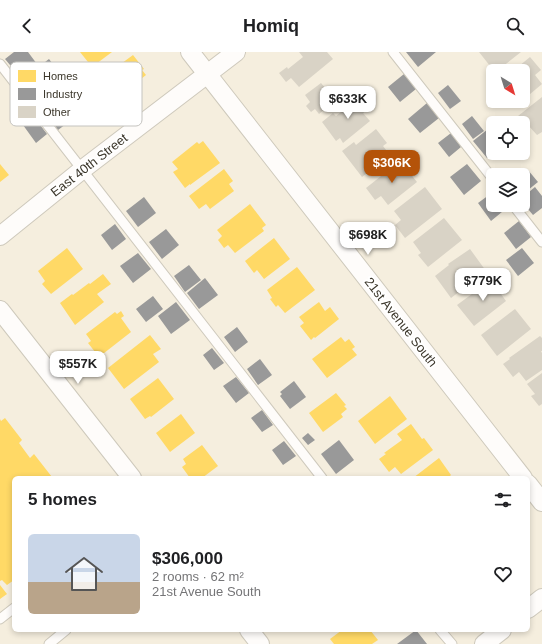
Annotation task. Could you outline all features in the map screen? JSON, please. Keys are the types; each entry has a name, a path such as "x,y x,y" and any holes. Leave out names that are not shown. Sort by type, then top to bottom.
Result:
{"street":[{"name":"21st Avenue South","path":"190,52 521,476"},
{"name":"East 40th Street","path":"142,124 236,52"},
{"name":"East 40th Street","path":"0,236 83,169 140,126"},
{"path":"0,310 130,476"},
{"path":"530,487 542,502"},
{"path":"530,607 542,598"},
{"path":"251,632 260,644"},
{"path":"484,644 499,632"}],"lane":[{"path":"393,52 486,170"},
{"path":"0,64 10,77"},
{"path":"49,126 320,476"},
{"path":"518,212 542,242"},
{"path":"0,619 12,610"},
{"path":"50,644 64,632"},
{"path":"442,632 452,644"}],"building: Homes":[{"path":"80,52 112,52 99,62 88,62"},
{"path":"133,55 138,62 123,62"},
{"path":"142,70 146,75 142,78"},
{"path":"203,141 220,163 185,188 173,172 178,169 172,162 197,142 199,144"},
{"path":"0,164 9,175 0,182"},
{"path":"224,169 233,181 229,184 234,191 210,209 206,204 199,209 189,196"},
{"path":"250,204 266,225 262,228 264,231 235,253 228,245 224,248 218,240 222,236 217,230"},
{"path":"274,238 290,259 264,279 257,270 254,273 245,261"},
{"path":"67,248 83,269 51,294 42,284 45,281 38,271"},
{"path":"297,267 315,290 285,313 278,305 276,307 270,299 272,298 267,290"},
{"path":"103,274 111,284 97,294 104,302 75,325 60,303"},
{"path":"319,302 325,311 330,307 339,319 311,340 300,326 304,323 299,317"},
{"path":"121,311 124,316 121,318 131,332 99,357 88,343 91,341 86,334 115,312 117,314"},
{"path":"150,335 161,349 153,354 159,362 124,389 108,368"},
{"path":"341,337 345,342 349,339 355,347 352,349 357,355 327,378 312,359"},
{"path":"158,378 174,399 151,417 150,416 145,419 130,399"},
{"path":"336,393 346,405 344,406 347,409 341,414 343,417 323,432 309,413"},
{"path":"390,396 407,419 375,444 358,421"},
{"path":"181,414 195,433 170,452 156,433"},
{"path":"5,418 22,440 19,443 30,458 34,454 51,476 12,476 12,581 7,585 2,580 0,581 0,419 1,421"},
{"path":"411,424 422,439 424,438 433,450 401,474 395,467 389,472 379,459 386,454 384,453 402,440 397,434"},
{"path":"202,445 218,466 205,476 189,476 182,467 186,464 183,459"},
{"path":"439,458 451,475 450,476 416,476"},
{"path":"0,585 7,594 0,599"},
{"path":"339,632 372,632 378,640 372,644 334,644 330,639"}],"building: Industry":[{"path":"14,52 28,52 36,62 10,62 10,65 5,59"},
{"path":"406,52 436,52 418,67"},
{"path":"404,74 416,89 400,102 388,87"},
{"path":"448,85 461,101 450,109 438,93"},
{"path":"427,103 439,118 420,133 408,119"},
{"path":"472,116 484,131 473,139 462,124"},
{"path":"24,126 41,126 47,134 36,143"},
{"path":"55,126 63,126 58,130"},
{"path":"486,131 486,157 473,141"},
{"path":"451,133 461,147 449,157 438,143"},
{"path":"467,164 481,181 464,195 450,177"},
{"path":"530,172 538,182 530,188"},
{"path":"535,187 542,196 542,208 533,215 530,211 530,191"},
{"path":"144,197 156,213 138,227 126,211"},
{"path":"486,197 486,212 502,212 491,221 478,203"},
{"path":"519,221 531,237 516,249 504,233"},
{"path":"115,224 126,239 112,250 101,235"},
{"path":"166,229 179,245 162,259 149,242"},
{"path":"522,248 534,263 518,276 506,260"},
{"path":"138,253 151,269 133,283 120,266"},
{"path":"189,265 201,280 185,292 174,276"},
{"path":"205,278 218,295 199,309 187,293"},
{"path":"153,296 163,309 146,322 136,309"},
{"path":"176,302 190,320 171,334 158,316"},
{"path":"237,327 248,342 235,352 224,337"},
{"path":"212,348 224,363 214,370 203,355"},
{"path":"260,359 272,375 258,385 247,369"},
{"path":"236,377 249,393 236,403 223,386"},
{"path":"294,381 306,397 290,409 280,396 282,394 280,392"},
{"path":"262,410 273,425 262,432 251,418"},
{"path":"308,433 315,440 308,445 302,438"},
{"path":"339,440 354,460 336,474 321,454"},
{"path":"284,441 296,456 283,465 272,450"},
{"path":"413,632 418,632 427,644 397,644"}],"building: Other":[{"path":"299,52 327,52 333,59 299,87 291,78 286,82 279,73 287,67 288,69 303,57"},
{"path":"479,52 521,52 506,64 488,64"},
{"path":"530,57 541,70 535,75 542,84 530,94 530,64 522,64"},
{"path":"321,83 335,100 319,114 315,109 311,112 306,106 310,102 305,95"},
{"path":"362,95 372,107 363,113 370,121 343,143 340,138 336,141 322,122 333,113 336,116"},
{"path":"542,97 542,132 537,135 530,127 530,116 518,116"},
{"path":"376,129 387,143 383,146 390,155 362,177 342,151 354,142 356,145"},
{"path":"400,161 417,182 388,205 381,196 375,200 366,188"},
{"path":"425,187 442,209 405,238 395,225 401,220 394,211"},
{"path":"444,218 462,240 428,267 418,255 421,253 413,242"},
{"path":"470,249 486,271 451,298 435,276 449,265 448,264"},
{"path":"491,280 495,286 499,283 505,290 501,294 506,301 474,326 457,305"},
{"path":"515,309 531,329 497,356 481,335"},
{"path":"540,336 542,338 542,370 526,381 519,372 513,377 503,364"},
{"path":"542,373 542,404 539,406 531,396 535,394 527,384"}]}
